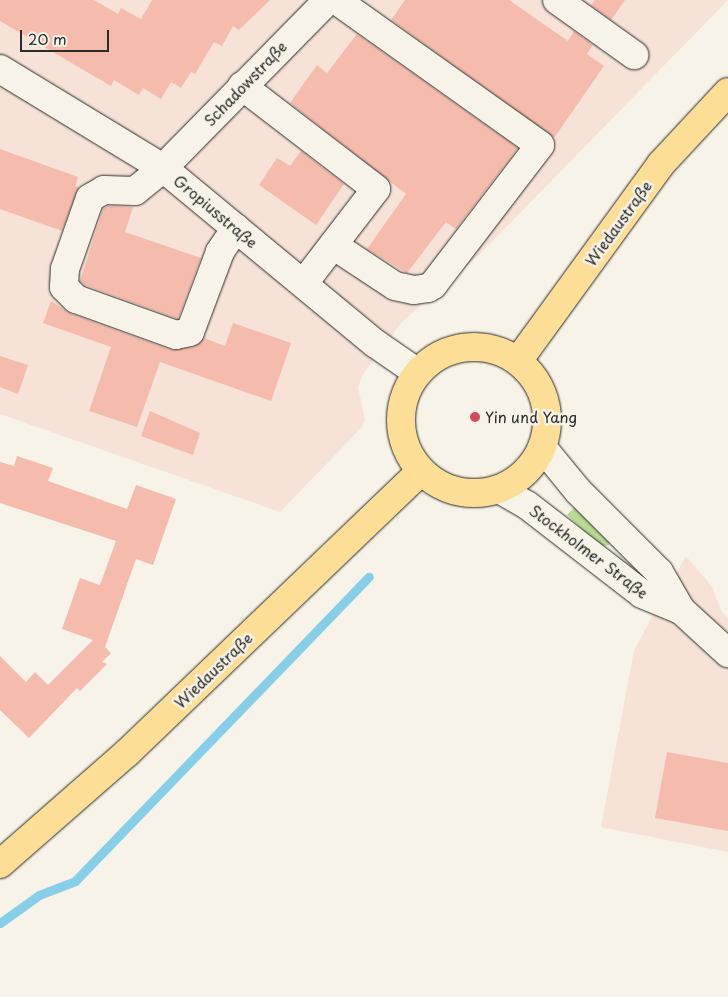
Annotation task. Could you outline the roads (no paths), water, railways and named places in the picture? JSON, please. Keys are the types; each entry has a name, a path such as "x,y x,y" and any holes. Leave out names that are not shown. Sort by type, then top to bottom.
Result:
{"main road":[{"name":"Wiedaustraße","path":"518,361 661,164 728,92"},
{"path":"477,346 499,350 518,361 535,378 545,400 548,424 542,448 529,468 499,489 474,493 449,489 421,471 409,454 401,419 406,391 418,373 434,358 455,349 477,346"},
{"name":"Wiedaustraße","path":"0,864 127,753 421,471"}],"street":[{"name":"Schadowstraße","path":"236,228 220,252 190,332 176,335 68,294 62,280 90,198 104,190 135,190 163,168 328,0"},
{"path":"333,246 395,286 414,290 428,288 433,285 540,145 336,0"},
{"path":"557,0 634,55"},
{"name":"Gropiusstraße","path":"0,69 163,168 376,344 418,373"},
{"path":"242,86 376,189 304,283"},
{"name":"Stockholmer Straße","path":"542,448 588,502 659,572 681,610 728,654"},
{"name":"Stockholmer Straße","path":"499,489 527,505 642,594 681,610"}],"waterway":[{"path":"0,923 39,895 75,881 369,577"}],"place":[{"name":"Yin und Yang","path":"475,417"}]}
